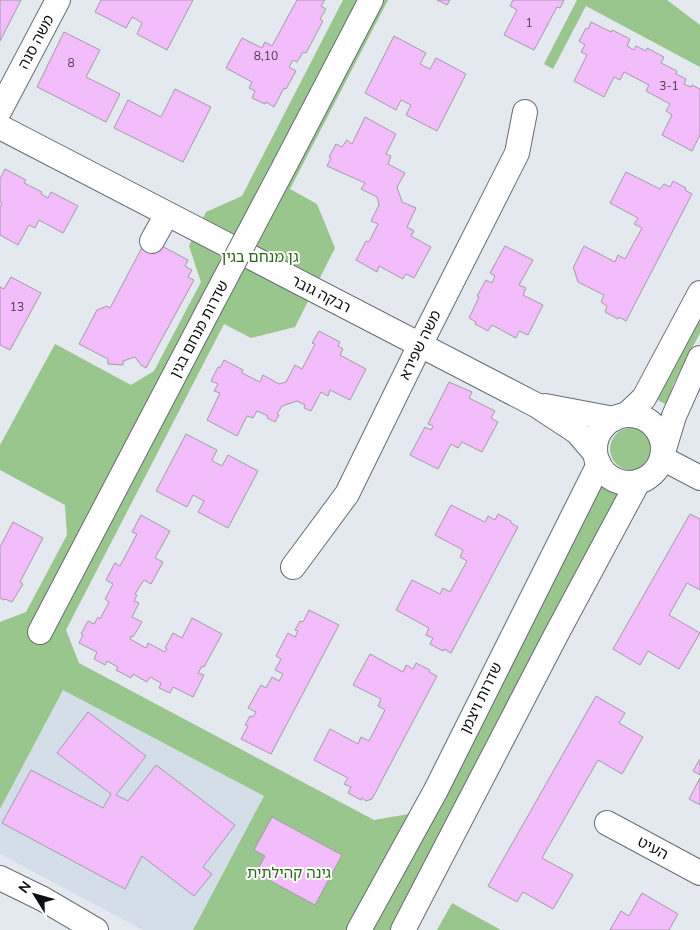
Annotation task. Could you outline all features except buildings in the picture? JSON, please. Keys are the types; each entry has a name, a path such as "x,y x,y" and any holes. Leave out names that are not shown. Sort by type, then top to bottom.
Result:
{"street":[{"name":"משה סנה","path":"0,110 58,0"},
{"name":"שדרות מנחם בגין","path":"40,632 372,0"},
{"name":"משה שפירא","path":"293,568 347,494 517,152 525,112"},
{"name":"רבקה גובר","path":"0,127 536,405 577,432 597,458"},
{"path":"152,241 167,214"},
{"path":"700,292 644,398 620,417 609,422 601,430 596,441 597,458 605,473 615,480 626,483 638,482 648,477 657,469 674,416 700,358"},
{"name":"רבקה גובר","path":"536,405 620,417"},
{"path":"620,417 645,418 652,424 662,440 663,454"},
{"path":"663,454 700,478"},
{"name":"שדרות ויצמן","path":"359,930 436,790 597,458"},
{"path":"403,930 560,627 638,482"},
{"name":"העיט","path":"607,823 700,873"},
{"path":"0,878 43,899 96,930"}],"shaded area":[{"path":"63,690 264,796 193,930 143,930 0,854 0,809"}],"green space":[{"name":"גן מנחם בגין","path":"343,0 388,0 290,189 317,204 335,248 295,327 251,338 224,324 66,630 79,663 374,820 409,814 346,930 193,930 264,796 63,690 0,809 0,622 26,612 67,535 65,505 0,470 0,445 55,344 131,385 154,371 201,282 189,246 206,212 242,196"},
{"path":"577,0 667,0 700,25 700,67 586,6 553,69 544,64"},
{"path":"700,305 700,333 673,385 667,405 650,396"},
{"path":"631,428 646,434 652,449 646,464 631,470 616,464 610,449 616,434"},
{"path":"600,475 616,487 625,490 394,930 366,930"},
{"path":"452,903 501,930 437,930"}],"park label":[{"name":"גינה קהילתית","path":"289,873"}]}
